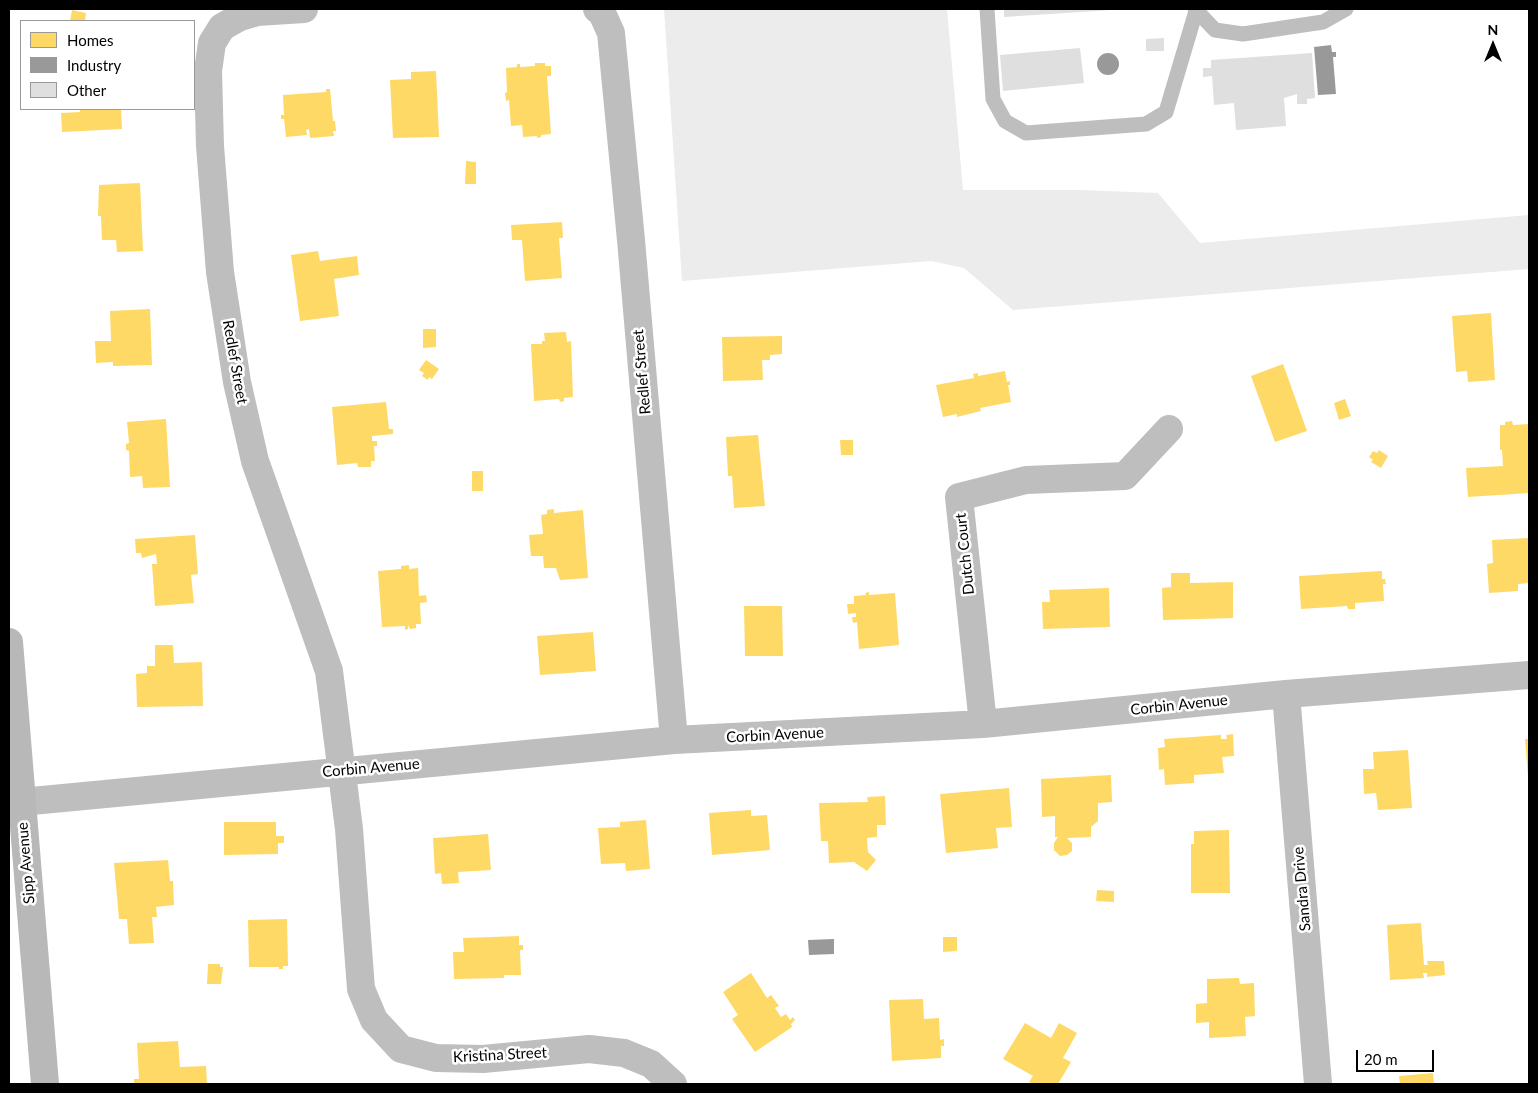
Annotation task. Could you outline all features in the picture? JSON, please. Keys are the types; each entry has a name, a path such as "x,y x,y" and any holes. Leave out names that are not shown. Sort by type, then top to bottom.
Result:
{"street":[{"name":"Redlef Street","path":"304,9 257,12 240,17 222,27 212,43 208,71 210,146 220,272 237,382 255,461 329,671 341,771"},
{"name":"Redlef Street","path":"597,9 602,13 611,34 633,260 674,740"},
{"name":"Dutch Court","path":"983,724 958,497 1026,480 1125,476 1170,429"},
{"name":"Sipp Avenue","path":"9,642 45,1084"},
{"name":"Corbin Avenue","path":"21,802 674,740 983,724 1286,694 1529,675"},
{"name":"Sandra Drive","path":"1286,694 1318,1084"},
{"name":"Kristina Street","path":"341,771 349,829 361,989 374,1020 401,1049 436,1058 483,1059 589,1049 624,1053 652,1064 673,1084"}],"lane":[{"path":"987,9 993,99 1005,121 1026,133 1146,124 1166,112 1196,10"},
{"path":"1196,10 1215,30 1243,34 1322,22 1346,9"}],"shaded area":[{"path":"664,9 947,9 963,190 1081,190 1158,193 1200,243 1529,215 1529,269 1013,310 964,268 931,261 682,281"}],"building: Homes":[{"path":"72,10 86,13 85,20 70,20"},
{"path":"535,63 545,63 545,66 551,66 551,76 547,76 551,134 541,135 541,137 537,138 537,136 523,137 522,125 511,126 509,100 506,101 505,93 507,92 506,68 517,67 517,64 520,64 520,67 535,66"},
{"path":"436,71 439,137 393,138 390,80 411,79 411,72"},
{"path":"326,89 330,89 333,121 335,121 336,131 333,131 334,136 310,138 309,129 306,130 307,135 286,137 284,119 281,119 281,115 284,115 283,95 326,92"},
{"path":"80,110 121,110 122,129 62,132 61,113 80,112"},
{"path":"466,161 476,162 476,184 465,184"},
{"path":"140,183 143,251 117,252 116,240 102,240 101,216 98,216 99,185"},
{"path":"562,222 563,238 559,238 562,278 525,281 522,240 512,240 511,225"},
{"path":"318,251 320,261 357,256 359,275 334,279 339,316 300,321 291,255"},
{"path":"150,309 152,365 113,366 113,362 96,363 95,341 111,341 110,311"},
{"path":"1491,313 1495,380 1468,382 1467,371 1456,372 1452,316"},
{"path":"423,329 436,329 436,347 423,348"},
{"path":"566,332 567,342 571,341 573,397 564,398 564,401 560,402 559,399 534,401 531,344 542,344 542,341 545,341 544,333"},
{"path":"782,336 782,354 770,355 770,360 762,360 763,380 723,381 722,337"},
{"path":"426,360 439,369 432,379 429,377 428,380 422,376 424,373 419,370"},
{"path":"1283,364 1307,431 1275,442 1251,376"},
{"path":"1005,371 1007,382 1010,381 1010,385 1008,385 1011,402 980,408 981,411 957,417 957,414 943,417 936,385 974,378 973,374 978,373 978,376"},
{"path":"1345,399 1351,416 1339,420 1334,403"},
{"path":"386,402 389,429 393,429 393,434 372,436 372,441 377,441 377,446 374,446 375,461 371,461 371,467 358,467 357,463 337,465 332,407"},
{"path":"166,419 170,487 143,488 142,476 130,477 129,451 126,450 126,444 129,443 127,422"},
{"path":"1512,421 1513,425 1529,424 1529,493 1468,497 1466,468 1503,466 1502,450 1500,450 1500,425 1505,425 1505,422"},
{"path":"758,435 765,506 734,508 732,476 728,476 726,437"},
{"path":"840,440 853,440 853,455 841,455"},
{"path":"1379,450 1388,456 1381,468 1371,462 1373,460 1369,457 1373,451 1377,453"},
{"path":"472,471 483,471 483,491 472,491"},
{"path":"554,509 554,513 583,510 588,578 560,580 556,568 544,568 543,556 531,556 529,535 543,534 541,515 547,514 547,510"},
{"path":"195,535 198,574 191,575 194,603 155,606 152,564 157,564 156,554 142,558 141,553 136,553 135,539"},
{"path":"1529,538 1529,583 1518,584 1518,591 1489,593 1487,564 1493,563 1492,540"},
{"path":"409,565 409,569 418,568 419,596 426,595 427,602 420,603 421,624 416,624 416,628 410,629 408,625 408,629 405,630 405,626 382,627 378,571 401,569 401,566"},
{"path":"1382,571 1382,579 1385,579 1386,584 1383,584 1384,601 1355,603 1355,609 1348,609 1347,606 1301,609 1299,576"},
{"path":"1171,573 1190,573 1190,583 1233,582 1233,618 1163,620 1162,588 1171,587"},
{"path":"1109,588 1110,627 1043,629 1042,602 1050,602 1049,590"},
{"path":"869,592 869,595 895,593 899,645 859,649 857,622 853,623 852,617 856,617 856,613 848,614 847,604 854,604 854,596 866,595 865,593"},
{"path":"744,606 782,606 783,656 745,656"},
{"path":"593,632 596,671 540,675 537,636"},
{"path":"155,645 173,645 174,663 202,662 203,706 137,707 136,674 147,673 147,666 155,666"},
{"path":"1233,734 1234,756 1222,757 1224,773 1194,775 1194,783 1165,785 1164,769 1159,770 1158,748 1165,747 1164,739 1221,735 1221,739 1227,739 1226,735"},
{"path":"1525,739 1529,739 1528,776"},
{"path":"1408,750 1412,808 1378,810 1376,793 1364,794 1363,769 1374,769 1373,752"},
{"path":"1111,775 1112,802 1098,803 1098,821 1091,827 1091,837 1067,838 1072,843 1072,851 1067,855 1060,856 1054,850 1054,843 1058,837 1055,837 1055,816 1042,817 1041,779"},
{"path":"1009,788 1012,827 996,828 998,848 946,853 940,794"},
{"path":"885,796 886,825 877,825 877,837 867,838 868,852 876,860 867,871 854,862 829,863 828,841 821,841 819,803 868,802 867,797"},
{"path":"751,810 751,816 767,815 770,850 712,855 709,813"},
{"path":"646,820 650,869 626,871 625,863 601,864 598,828 620,827 620,822"},
{"path":"224,822 276,822 276,836 284,836 284,843 278,843 278,854 224,855"},
{"path":"1229,830 1230,893 1191,893 1191,844 1194,844 1194,831"},
{"path":"488,834 491,870 458,872 459,883 442,884 441,873 435,874 433,838"},
{"path":"168,860 170,881 173,881 174,905 156,907 157,917 152,917 154,943 129,944 127,919 119,919 114,863"},
{"path":"1097,890 1114,891 1114,902 1096,901"},
{"path":"287,919 288,966 283,966 283,969 279,969 279,967 249,967 248,920"},
{"path":"1421,923 1424,965 1428,965 1427,961 1444,961 1445,975 1427,977 1427,973 1423,973 1424,978 1390,980 1387,925"},
{"path":"519,936 519,945 523,945 523,950 520,950 521,975 504,975 504,978 454,979 453,952 464,952 463,938"},
{"path":"943,937 957,937 957,951 943,952"},
{"path":"208,964 220,964 220,967 223,967 221,984 207,984"},
{"path":"751,973 767,998 771,995 779,1006 775,1008 781,1017 786,1014 790,1020 793,1017 795,1020 791,1024 792,1027 755,1052 732,1019 738,1015 723,992"},
{"path":"1239,978 1240,984 1254,983 1255,1016 1245,1017 1246,1036 1209,1038 1209,1022 1196,1023 1196,1004 1207,1003 1207,979"},
{"path":"923,999 924,1019 939,1018 940,1040 944,1039 944,1046 941,1046 941,1058 892,1061 889,1000"},
{"path":"1025,1023 1051,1038 1059,1023 1077,1033 1063,1058 1071,1062 1058,1084 1033,1084 1029,1082 1033,1076 1003,1059"},
{"path":"178,1041 180,1067 206,1066 207,1084 134,1084 134,1079 139,1079 137,1043"},
{"path":"1433,1073 1434,1084 1400,1084 1399,1076"}],"building: Industry":[{"path":"1331,45 1332,52 1336,52 1336,57 1333,57 1336,94 1318,95 1314,47"},
{"path":"1108,53 1116,56 1119,64 1116,72 1108,75 1100,72 1097,64 1100,56"},
{"path":"834,939 834,954 809,955 808,940"}],"building: Other":[{"path":"1004,9 1111,9 1111,10 1004,17"},
{"path":"1164,38 1164,51 1146,51 1146,39"},
{"path":"1080,48 1084,83 1003,91 1000,55"},
{"path":"1312,53 1315,98 1307,99 1307,104 1297,104 1297,94 1284,98 1286,126 1236,130 1234,103 1214,105 1212,76 1203,77 1203,68 1211,68 1211,60"}]}
